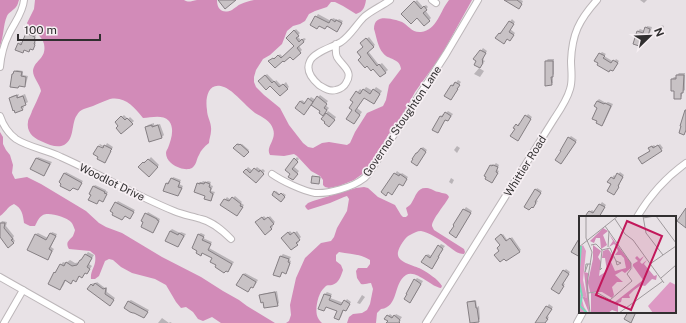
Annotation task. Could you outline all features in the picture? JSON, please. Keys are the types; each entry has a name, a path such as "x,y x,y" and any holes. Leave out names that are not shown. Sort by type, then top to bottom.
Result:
{"street":[{"path":"0,67 6,42 10,31 22,10 24,0"},
{"path":"336,44 337,56 346,68 348,76 347,82 341,88 331,91 322,87 312,78 309,73 308,68 312,58 350,35 365,16 390,0"},
{"name":"Governor Stoughton Lane","path":"272,174 305,190 316,193 343,188 364,178 371,170 442,60 478,0"},
{"name":"Whittier Road","path":"427,323 567,97 571,86 572,48 576,30 584,16 597,0"},
{"name":"Woodlot Drive","path":"0,116 4,126 14,138 62,157 176,212 211,223 230,239"},
{"path":"638,216 646,201 658,187 671,174 686,163"},
{"path":"0,277 80,323"},
{"path":"4,323 22,290"},
{"path":"577,323 582,313"}],"shaded area":[{"path":"0,0 19,0 17,6 7,16 0,46"},
{"path":"35,0 184,0 189,2 197,0 217,0 219,9 226,12 239,5 254,0 366,0 363,9 356,14 335,2 331,2 327,7 309,14 305,21 293,26 287,31 282,44 263,59 256,70 254,82 256,87 280,108 289,125 303,143 308,147 313,148 322,143 329,142 347,145 350,143 367,113 383,106 386,100 389,85 401,69 400,65 396,61 381,51 374,29 376,21 382,18 396,20 402,22 415,31 426,31 435,24 449,0 472,0 441,56 415,92 402,116 365,172 354,180 329,188 323,185 323,180 320,176 311,171 294,154 284,156 270,155 269,149 274,137 272,126 237,96 224,87 219,86 214,86 211,88 207,96 207,113 211,128 209,143 202,150 195,165 190,169 178,167 171,163 166,156 172,134 172,127 169,121 160,117 143,118 133,106 120,99 110,99 80,111 75,118 70,139 64,145 54,146 37,139 28,129 28,120 41,91 33,71 34,67 44,53 43,41 27,23 34,9"},
{"path":"0,132 3,137 3,144 10,155 13,165 12,173 15,179 27,177 41,184 86,211 99,223 122,233 162,257 201,277 275,323 221,323 212,317 203,321 198,319 193,312 186,307 181,308 166,285 155,279 132,273 121,267 113,260 109,259 105,261 99,276 95,279 91,279 95,255 90,251 69,249 67,243 73,236 75,230 69,220 46,214 40,217 35,226 30,226 24,223 23,215 14,204 0,216"},
{"path":"364,187 368,188 378,197 395,205 403,217 408,215 406,208 411,204 419,190 428,188 447,194 449,197 434,220 432,226 434,230 464,249 464,254 457,253 439,239 421,231 408,236 402,242 398,256 406,263 433,276 442,286 441,288 414,274 406,275 399,283 391,304 381,309 377,313 376,323 347,323 349,317 353,314 362,313 367,310 370,304 373,289 371,283 361,284 357,278 356,271 358,268 367,268 370,264 370,260 359,255 339,252 336,255 336,261 341,265 343,270 340,277 334,284 325,287 322,290 317,302 316,311 322,323 286,323 289,321 291,315 290,305 296,278 305,258 321,243 331,241 334,237 337,228 347,211 349,199 347,196 308,210 305,206 313,201"}],"building":[{"path":"218,0 236,0 225,9"},
{"path":"504,0 517,0 522,4 519,9"},
{"path":"414,1 421,9 424,6 427,10 423,13 430,21 424,26 417,18 411,24 401,14"},
{"path":"315,16 329,23 331,19 335,22 336,20 342,23 337,32 327,26 325,29 319,26 317,29 310,25"},
{"path":"509,21 514,24 509,32 514,35 510,41 507,39 504,44 495,38 499,33 500,34"},
{"path":"645,27 650,29 648,36 646,35 642,47 633,44 637,31 643,33"},
{"path":"294,30 299,36 296,38 299,42 302,39 304,42 297,48 301,53 293,60 290,57 284,62 283,61 275,68 268,61 273,58 274,59 278,55 281,58 294,46 286,38"},
{"path":"26,33 35,37 35,45 33,50 30,49 29,52 24,50 23,53 15,50 18,43 21,45"},
{"path":"366,38 374,47 367,53 377,66 379,64 386,73 380,77 373,69 371,71 367,66 365,68 358,60 361,57 357,52 363,47 360,43"},
{"path":"480,50 486,53 480,68 474,65 476,61 473,59"},
{"path":"599,53 605,56 603,58 611,63 613,60 618,63 613,71 610,70 609,72 597,65 598,63 594,61"},
{"path":"545,61 553,61 553,77 551,77 552,85 545,86"},
{"path":"14,71 22,72 21,76 26,77 25,87 10,87 12,74"},
{"path":"265,75 272,83 274,81 279,87 283,84 288,89 280,96 270,86 266,90 258,81"},
{"path":"676,75 684,75 683,93 681,93 681,99 674,99 674,91 671,91 671,79 676,79"},
{"path":"455,82 460,85 451,100 444,96 451,85 453,86"},
{"path":"363,89 370,94 373,89 380,94 374,104 364,98 355,111 360,115 354,124 346,119 352,110 349,108 353,102 350,100 356,91 360,94"},
{"path":"17,95 17,98 23,96 26,105 21,107 23,110 15,113 9,98"},
{"path":"317,96 327,104 324,108 327,110 323,116 319,113 320,111 311,105"},
{"path":"308,98 313,102 304,115 295,108 300,101 304,104"},
{"path":"597,101 611,106 602,126 596,123 597,121 592,119 597,108 594,106"},
{"path":"685,110 686,130 684,135 679,133"},
{"path":"445,112 451,116 448,121 445,120 438,133 432,130 440,116 442,117"},
{"path":"326,113 335,120 329,127 321,119"},
{"path":"525,115 531,119 518,141 510,136 515,129 513,128 516,124 518,126"},
{"path":"121,116 125,120 127,118 133,124 121,134 116,128 118,126 115,122"},
{"path":"152,125 152,127 158,125 162,138 149,142 145,127"},
{"path":"568,137 576,142 561,164 555,160"},
{"path":"237,144 240,144 249,152 244,157 233,148"},
{"path":"104,145 112,149 105,163 97,159 98,157 93,154 98,146 103,148"},
{"path":"658,145 662,151 642,164 638,158 650,151 648,148 652,146 653,148"},
{"path":"421,148 426,152 417,166 411,162"},
{"path":"36,158 50,164 44,176 30,169"},
{"path":"294,158 298,162 292,169 298,174 293,180 288,177 290,174 285,170"},
{"path":"148,159 158,167 149,177 138,167"},
{"path":"490,165 498,167 496,172 498,173 492,183 485,179 486,177 484,176"},
{"path":"254,168 259,172 260,170 264,174 256,183 243,172 246,169 250,173"},
{"path":"64,173 82,183 78,190 73,188 70,191 60,186 61,184 59,182"},
{"path":"394,173 399,176 400,174 407,179 403,186 399,184 392,195 388,192 386,196 381,192"},
{"path":"617,173 623,177 614,195 607,191 611,184 607,182 611,177 614,179"},
{"path":"312,176 320,177 319,184 311,183"},
{"path":"171,178 180,182 178,187 182,188 178,196 163,191 166,183 168,184"},
{"path":"205,182 210,184 210,192 213,194 211,201 204,199 205,196 194,192 197,183 204,184"},
{"path":"93,186 107,194 103,202 99,200 97,204 88,200"},
{"path":"535,189 541,193 533,208 532,207 529,210 524,207"},
{"path":"274,191 279,195 281,193 285,197 281,202 272,195"},
{"path":"232,197 241,204 240,206 243,207 237,216 220,205 224,199 229,201"},
{"path":"115,202 134,212 130,219 125,216 122,220 112,215 113,213 110,211"},
{"path":"599,204 605,207 600,216 586,215 589,211 593,213"},
{"path":"686,208 686,228 677,221"},
{"path":"463,209 471,213 456,238 449,233"},
{"path":"145,213 159,221 153,233 141,227 143,222 141,221"},
{"path":"262,217 264,220 268,217 274,224 270,227 272,229 265,235 255,222"},
{"path":"0,223 5,223 4,228 13,239 11,240 14,243 8,248 0,237"},
{"path":"170,231 184,236 178,247 165,241"},
{"path":"288,232 290,235 294,232 300,240 296,243 298,245 291,250 281,238"},
{"path":"50,233 56,236 49,249 52,251 48,260 27,250 35,234 46,240"},
{"path":"198,234 204,237 202,240 211,244 208,250 232,264 228,272 226,271 224,273 215,267 216,265 210,262 212,258 202,253 201,256 192,248"},
{"path":"501,234 506,241 510,238 520,252 506,261 504,259 500,262 494,255 499,251 497,248 500,245 495,239"},
{"path":"579,239 579,256 571,252"},
{"path":"438,245 443,249 432,269 421,262 426,255 430,258"},
{"path":"85,254 92,258 87,267 90,269 87,274 85,273 82,278 79,276 76,282 73,280 71,284 65,280 60,290 48,284 60,264 64,266 66,262 72,266 77,265"},
{"path":"280,256 289,259 288,262 290,263 286,274 282,272 280,277 273,275"},
{"path":"563,270 569,274 562,285 564,286 559,294 551,289"},
{"path":"243,274 256,282 253,288 251,287 248,292 236,285"},
{"path":"414,279 421,284 410,303 404,299"},
{"path":"95,283 103,289 106,288 105,294 114,300 110,306 87,289 91,284 93,286"},
{"path":"275,292 278,306 264,308 263,302 261,303 259,295"},
{"path":"324,294 331,296 329,300 341,305 344,300 350,304 346,311 343,310 339,320 334,318 337,311 326,307 324,311 318,309"},
{"path":"128,301 148,312 144,318 124,308"},
{"path":"475,301 479,322 470,323 467,302"},
{"path":"546,306 552,309 546,318 548,319 545,323 535,323"},
{"path":"627,313 636,313 631,323 624,319"},
{"path":"387,315 392,318 394,315 400,320 400,323 386,323 388,321 384,319"}]}
